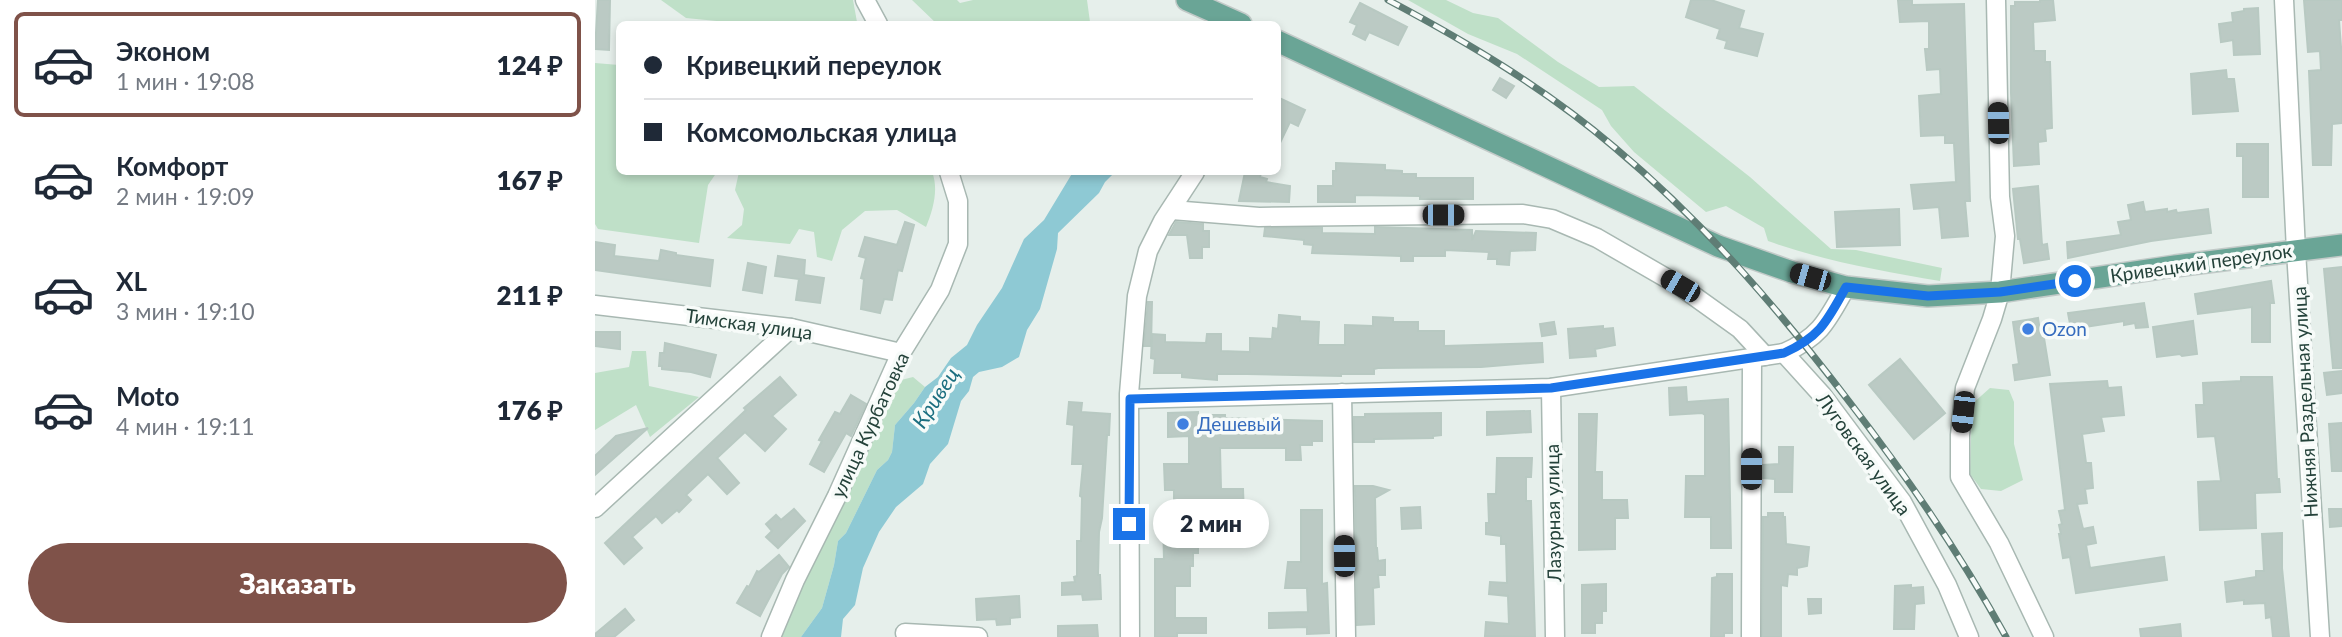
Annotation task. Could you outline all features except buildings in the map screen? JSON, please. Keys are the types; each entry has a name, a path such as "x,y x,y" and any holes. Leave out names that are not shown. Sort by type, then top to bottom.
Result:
{"main road":[{"path":"1187,0 1234,21"},
{"name":"Кривецкий переулок","path":"1281,43 1718,246 1792,272 1846,287 1928,296 2000,292 2175,265 2342,245"}],"street":[{"path":"865,0 876,21"},
{"path":"1996,0 2000,197 2005,236 2000,292 1993,319 1965,388 1960,435 1960,477 1999,543 2044,637"},
{"name":"Нижняя Раздельная улица","path":"2284,0 2319,637"},
{"name":"улица Курбатовка","path":"771,637 901,353 940,290 958,244 958,201 950,175"},
{"path":"1130,637 1128,451 1136,296 1148,251 1163,220 1193,175"},
{"path":"1172,210 1259,217 1523,214 1552,219 1597,238 1680,286 1740,329 1758,357 1751,637"},
{"path":"1130,399 1551,388 1784,353 1805,344 1817,333 1831,315 1846,287"},
{"name":"Тимская улица","path":"595,305 791,328 901,353"},
{"path":"595,508 791,328"},
{"name":"Луговская улица","path":"1784,353 1822,395 1902,502 1947,585 1969,637"},
{"name":"Лазурная улица","path":"1551,388 1555,637"},
{"path":"1342,393 1346,637"},
{"path":"905,633 978,637"}],"green space":[{"path":"661,0 853,0 857,21 716,21 686,18"},
{"path":"912,0 957,0 960,3 973,0 1087,0 1090,21 934,21"},
{"path":"1408,0 1446,0 1473,13 1498,18 1558,62 1599,87 1634,86 1750,177 1831,249 1856,250 1942,268 1940,281 1831,260 1768,241 1764,228 1726,206 1706,212 1634,152 1611,126 1602,110 1517,54 1468,34"},
{"path":"595,63 616,65 616,175 715,175 708,185 699,243 598,229 595,224"},
{"path":"738,175 933,175 935,185 931,214 926,227 897,210 865,211 842,230 832,261 817,257 814,232 799,229 790,244 727,238 742,225 744,209 735,190"},
{"path":"632,351 646,351 649,386 699,397 650,437 636,405 595,430 595,373 629,367"},
{"path":"913,377 925,387 895,425 892,452 877,470 846,533 838,541 822,608 801,637 780,637 897,381"},
{"path":"1990,388 2009,390 2014,402 2014,444 2023,480 2001,491 1981,489 1970,474 1972,404"}],"water":[{"name":"Кривец","path":"1071,175 1112,175 1099,193 1058,233 1057,249 1040,309 1027,330 1019,357 1002,367 979,372 973,377 969,391 961,401 948,444 930,464 923,484 896,507 879,532 863,568 855,605 843,619 841,637 801,637 822,608 838,541 846,533 877,470 892,452 895,425 925,387 938,377 951,358 967,345 1002,288 1024,239 1044,220"}],"railway":[{"path":"1388,0 1476,50 1561,105 1647,176 1710,237 1797,335 1872,432 1952,547 2006,637"}],"place":[{"name":"Ozon","path":"2028,329"},
{"name":"Дешевый","path":"1183,424"}],"route":[{"path":"1129,524 1130,399 1551,388 1784,353 1805,344 1817,333 1831,315 1846,287 1928,296 2000,292 2075,281"}]}
